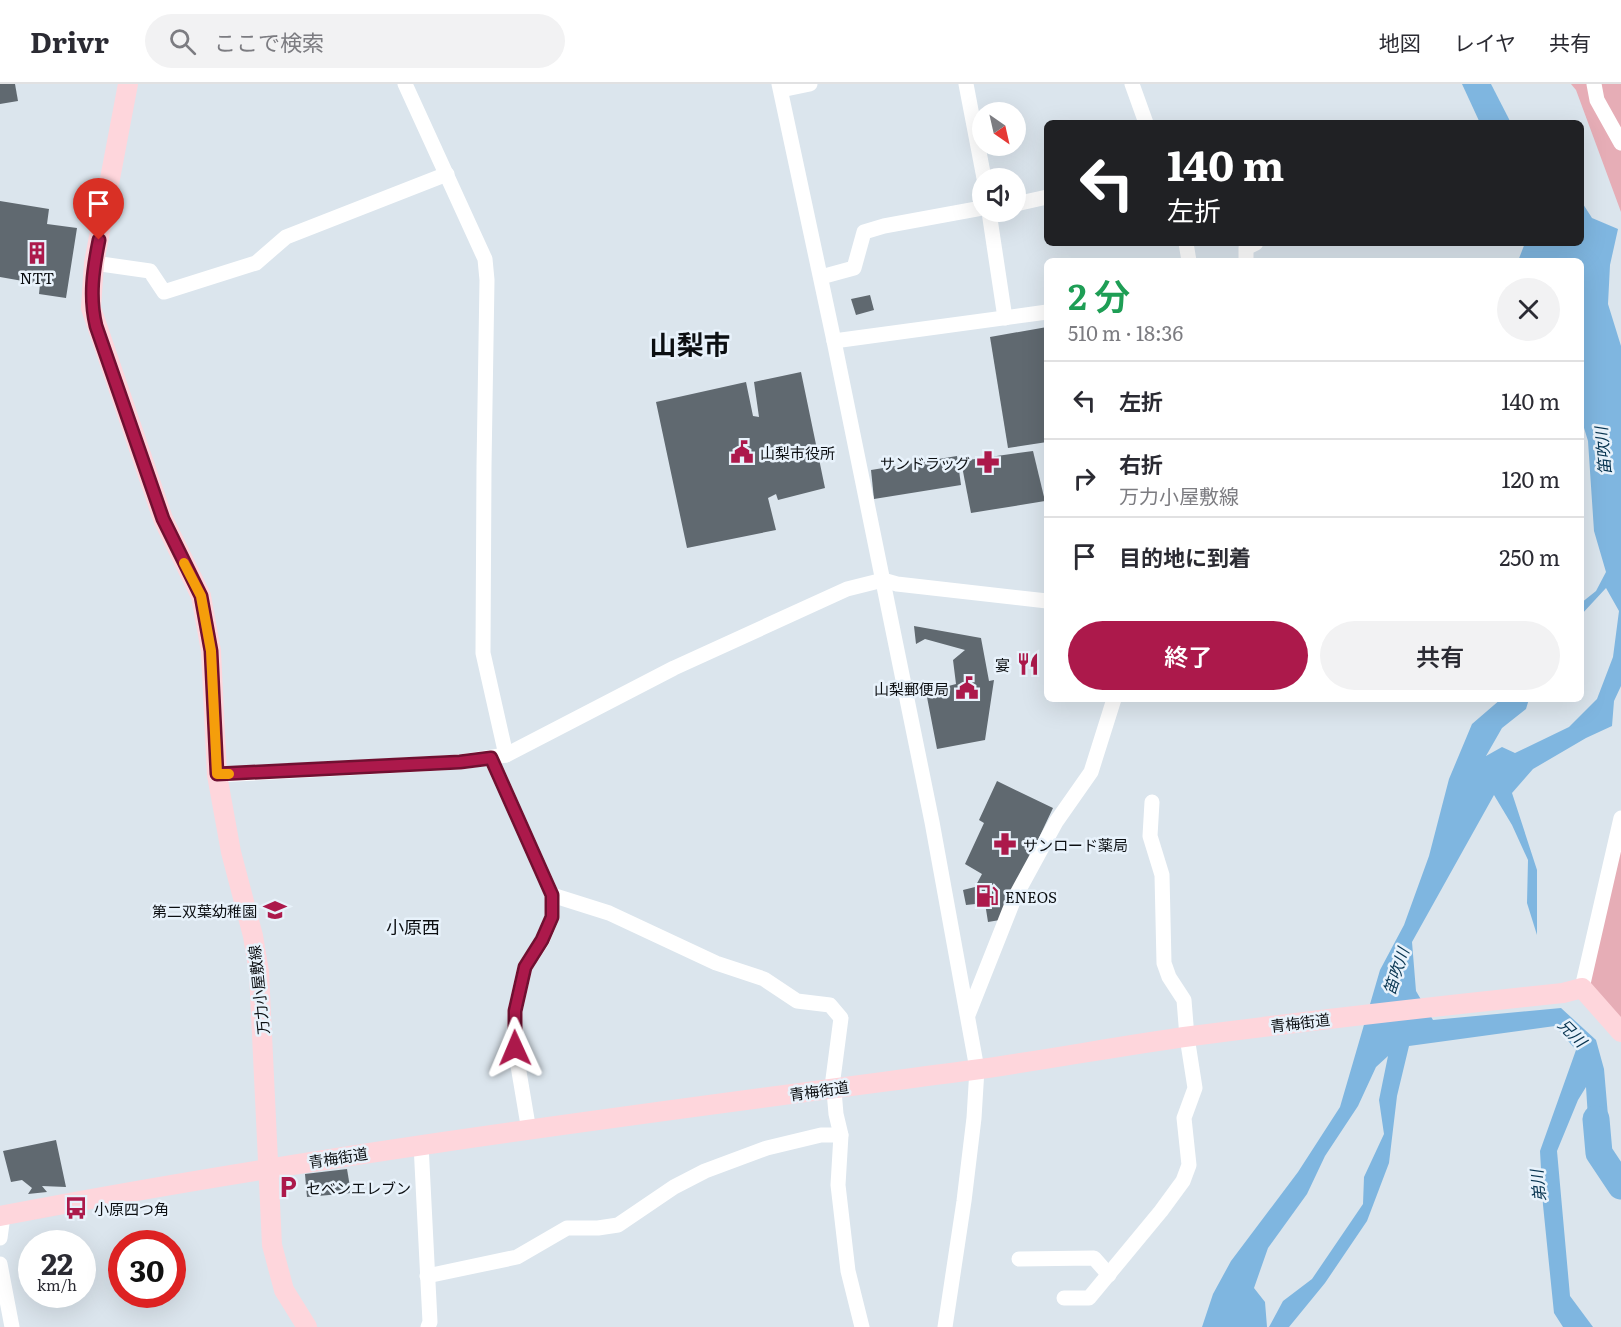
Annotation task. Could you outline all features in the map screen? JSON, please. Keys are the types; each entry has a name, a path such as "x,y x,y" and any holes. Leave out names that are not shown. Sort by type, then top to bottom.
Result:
{"main road":[{"name":"万力小屋敷線","path":"128,84 94,263 92,308 96,326 163,519 201,596 211,651 217,774 231,852 253,936 259,972 272,1245 284,1290 307,1327"},
{"name":"青梅街道","path":"1,1216 267,1168 421,1144 977,1069 1187,1037 1563,993 1582,988"},
{"path":"1582,988 1621,1032"}],"street":[{"path":"405,84 485,259 487,280 483,478 483,654 498,756 552,895 552,917 542,940 525,967 515,1011 515,1048 529,1131"},
{"path":"810,84 780,87 932,822 977,1069 974,1118 964,1201 945,1327"},
{"path":"966,84 982,168"},
{"path":"1132,84 1145,120"},
{"path":"1594,84 1597,100 1621,143"},
{"path":"94,263 150,271 164,292 256,263 286,237 447,174"},
{"path":"1026,202 1044,198"},
{"path":"821,277 854,268 864,232 884,226 972,210"},
{"path":"991,222 1005,318"},
{"path":"1246,258 1246,248 1253,246"},
{"path":"834,341 1044,312"},
{"path":"217,774 460,762 498,756 674,668 847,589 883,580 897,584 1044,601"},
{"path":"968,1015 1014,899 1056,822 1091,772 1113,702"},
{"path":"1064,1298 1089,1298 1172,1196 1183,1181 1189,1165 1184,1118 1195,1088 1184,1000 1169,977 1164,963 1162,875 1150,836 1152,802"},
{"path":"1582,988 1621,818"},
{"path":"552,895 609,913 716,963 764,980 796,1001 830,1005 841,1018 833,1088 841,1135 838,1185 848,1271 862,1327"},
{"path":"427,1276 517,1257 567,1228 598,1228 618,1225 674,1187 705,1171 767,1148 821,1135 841,1135"},
{"path":"421,1144 430,1322 428,1327"},
{"path":"0,1238 1,1216"},
{"path":"1019,1259 1094,1258 1109,1275"},
{"path":"0,1264 12,1327"}],"shaded area":[{"path":"1571,84 1621,84 1621,212 1576,90"},
{"path":"1621,824 1621,1032 1582,988"}],"water":[{"path":"1462,84 1491,84 1509,120 1479,120"},
{"name":"笛吹川","path":"1584,206 1592,218 1618,229 1610,265 1608,304 1621,346 1621,686 1614,701 1612,726 1586,738 1533,769 1512,793 1537,870 1537,935 1527,903 1528,860 1512,825 1494,795 1412,942 1416,991 1433,1020 1561,1008 1596,1040 1604,1069 1611,1151 1596,1159 1590,1149 1586,1087 1578,1100 1557,1151 1570,1296 1593,1327 1563,1327 1554,1313 1540,1151 1576,1050 1555,1026 1409,1046 1397,1096 1389,1163 1367,1221 1325,1283 1289,1327 1269,1327 1283,1301 1312,1279 1363,1204 1364,1177 1384,1134 1379,1100 1388,1056 1376,1067 1358,1106 1325,1156 1307,1194 1268,1248 1254,1288 1265,1302 1267,1327 1202,1327 1213,1294 1231,1261 1298,1172 1340,1107 1380,970 1404,925 1429,856 1449,779 1472,724 1498,702 1528,702 1526,709 1502,728 1486,756 1502,747 1515,753 1569,727 1597,699 1613,657 1619,611 1606,588 1584,612 1584,601 1596,591 1606,572 1594,531 1588,441 1584,428 1584,258 1519,258 1524,246 1584,246"}],"building":[{"path":"0,84 15,84 18,101 0,104"},
{"name":"NTT","path":"0,201 49,209 47,224 77,228 66,298 39,294 40,284 0,277"},
{"path":"870,295 874,310 856,315 851,299"},
{"path":"1044,328 1044,442 1008,448 990,337"},
{"name":"山梨市役所","path":"801,372 825,488 778,500 776,494 768,498 776,530 687,548 656,402 746,382 753,416 759,417 754,382"},
{"path":"1033,451 1044,501 971,513 961,461"},
{"path":"957,456 961,485 874,499 871,470"},
{"name":"山梨郵便局","path":"914,626 981,638 989,681 994,680 985,740 937,749 926,692 956,684 953,660 965,650 925,639 916,644"},
{"name":"サンロード薬局","path":"997,781 1053,808 1000,920 988,922 985,903 966,905 963,890 975,887 982,874 965,864 984,823 979,820"},
{"path":"56,1140 66,1187 42,1186 47,1192 28,1194 32,1188 22,1180 11,1182 3,1151"},
{"path":"347,1169 351,1193 307,1197 305,1174"}],"waterway":[{"name":"兄川","path":"1596,1119 1599,1153 1621,1186"}],"slow traffic":[{"path":"184,563 201,596 211,651 217,774 229,774"}],"place":[{"name":"NTT","path":"37,253"},
{"name":"山梨市役所","path":"742,452"},
{"name":"サンドラッグ","path":"988,462"},
{"name":"宴","path":"1028,664"},
{"name":"山梨郵便局","path":"967,688"},
{"name":"サンロード薬局","path":"1005,844"},
{"name":"ENEOS","path":"987,896"},
{"name":"第二双葉幼稚園","path":"275,910"},
{"name":"セベンエレブン","path":"288,1187"},
{"name":"小原四つ角","path":"76,1208"}],"district":[{"name":"山梨市","path":"690,343"},
{"name":"小原西","path":"413,926"}],"route":[{"path":"99,240 94,263 92,308 96,326 163,519 201,596 211,651 217,774 460,762 491,758 552,895 552,917 542,940 525,967 515,1011 515,1048"}],"water label":[{"name":"弟川","path":"1537,1186"}]}
